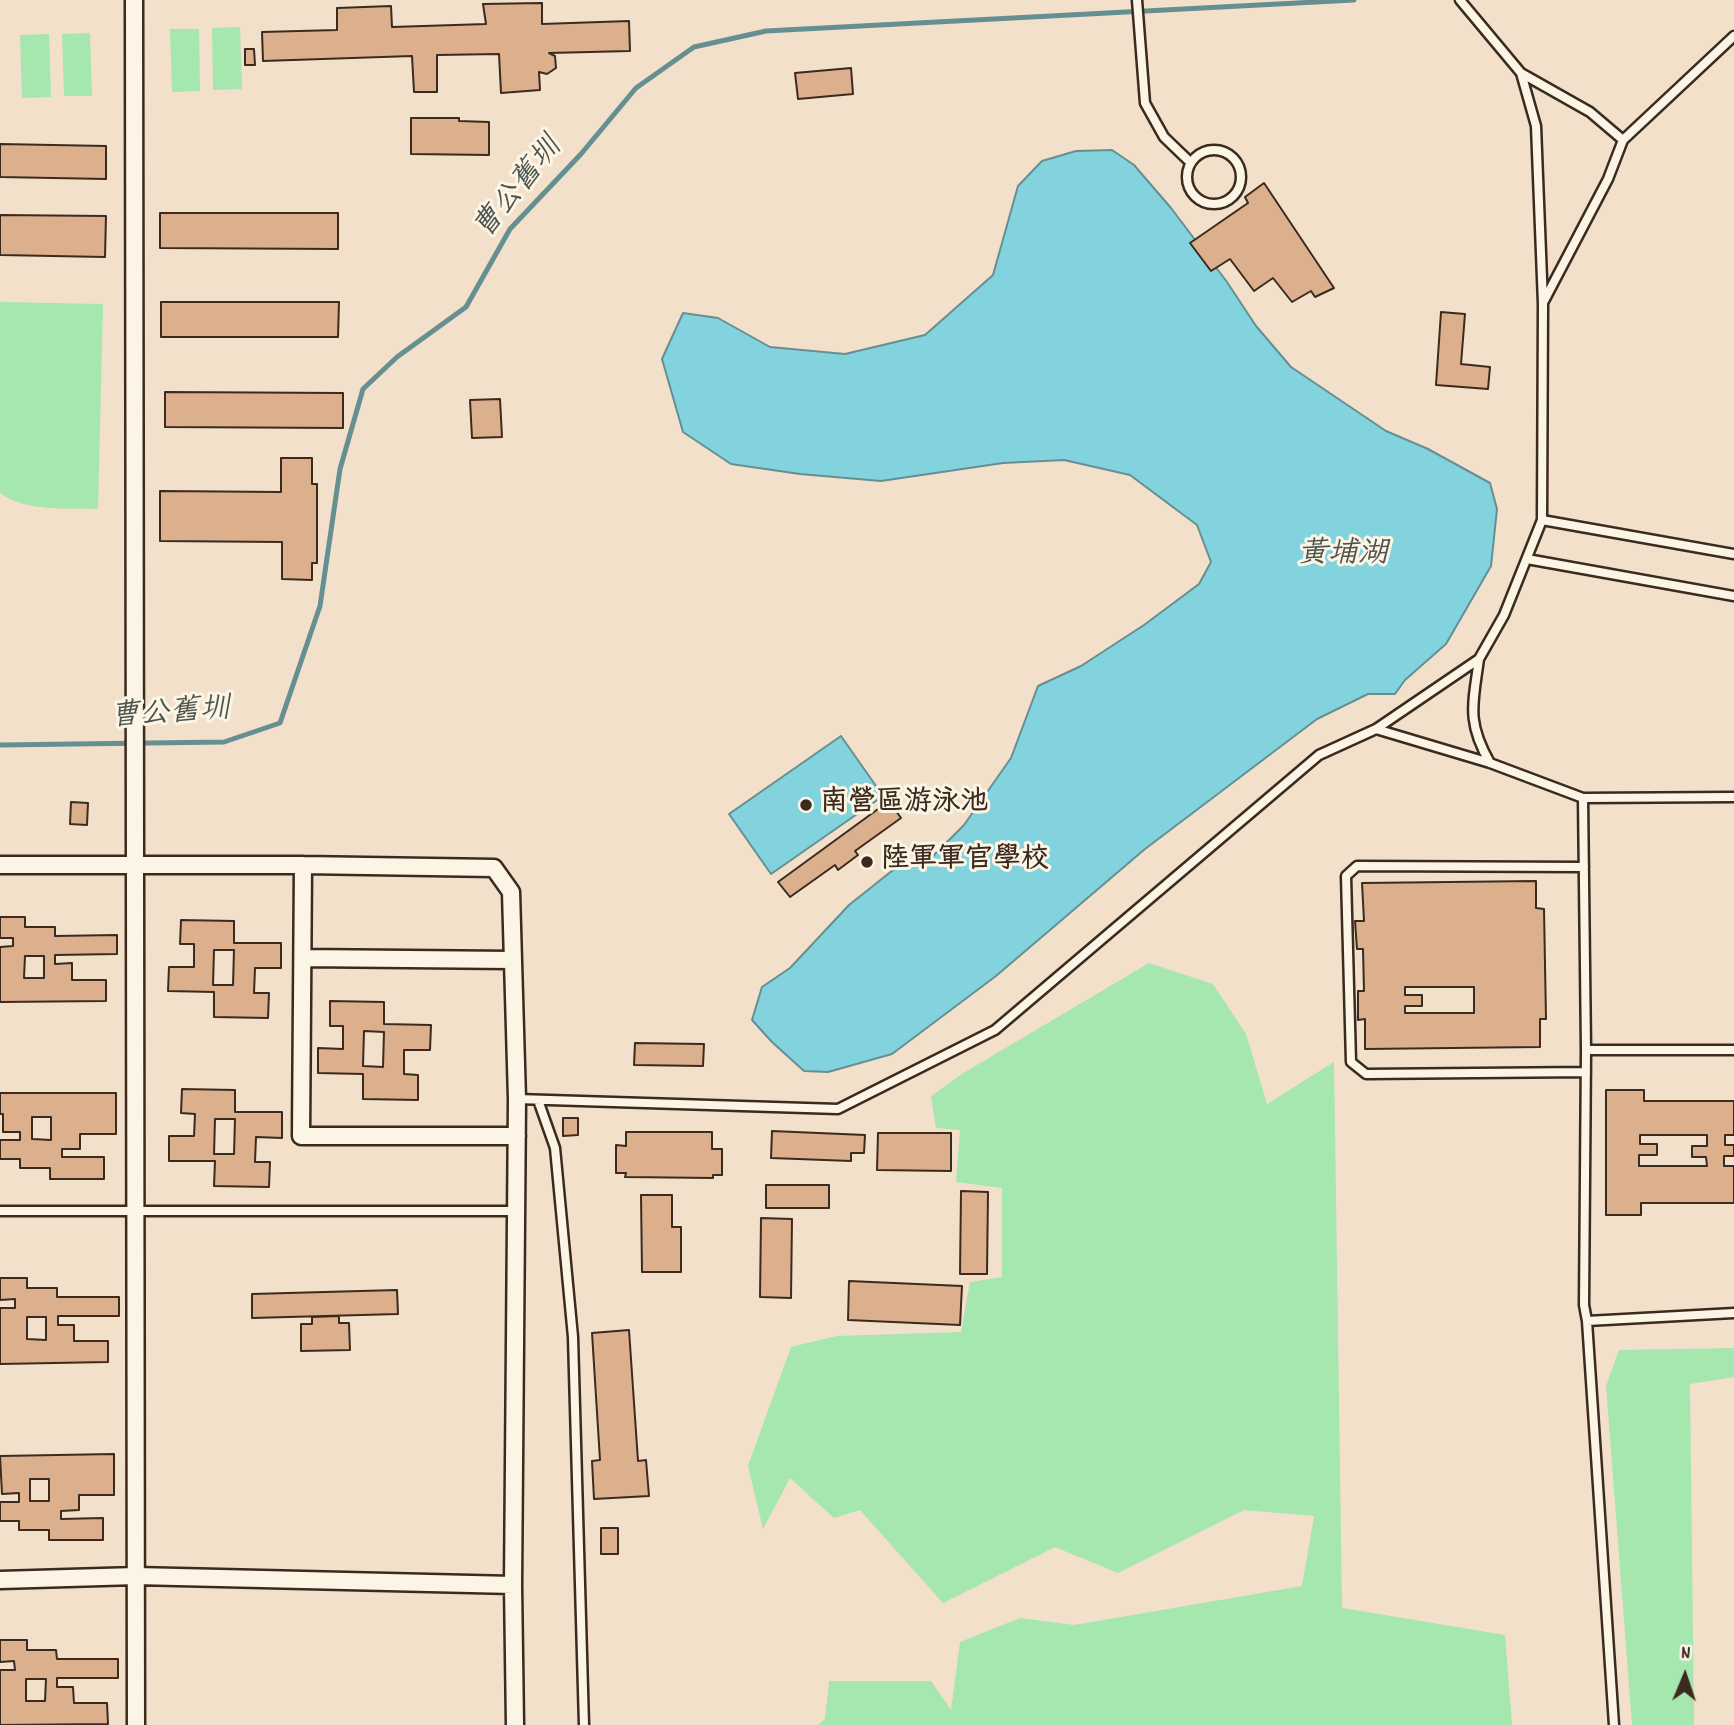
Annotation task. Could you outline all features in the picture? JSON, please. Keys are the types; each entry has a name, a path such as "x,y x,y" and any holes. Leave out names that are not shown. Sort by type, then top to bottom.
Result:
{"street":[{"path":"134,0 136,1725"},
{"path":"0,864 494,868 511,892 517,1099 513,1586 515,1725"},
{"path":"303,865 301,1136 517,1136"},
{"path":"303,958 512,960"},
{"path":"0,1580 135,1576 513,1586"}],"lane":[{"path":"1137,0 1145,103 1164,137 1191,163"},
{"path":"1462,2 1521,73 1590,112 1623,140"},
{"path":"1543,304 1608,179 1623,140 1734,36"},
{"path":"1490,763 1477,740 1472,714 1479,659 1504,615 1542,520 1543,304 1536,126 1521,73"},
{"path":"1204,152 1229,155 1239,168 1240,185 1237,192 1223,203 1204,202 1196,197 1187,181 1191,163 1204,152"},
{"path":"1542,520 1734,554"},
{"path":"1527,559 1734,596"},
{"path":"517,1099 838,1109 995,1030 1319,755 1376,729 1479,659"},
{"path":"1376,729 1490,763 1583,798 1734,797"},
{"path":"1583,798 1586,1050 1584,1305 1614,1725"},
{"path":"1584,867 1357,866 1346,876 1351,1062 1366,1074 1586,1072"},
{"path":"1586,1050 1734,1050"},
{"path":"538,1100 555,1149 573,1337 584,1725"},
{"path":"0,1211 517,1211"},
{"path":"1587,1321 1734,1313"}],"shaded area":[{"name":"陸軍軍官學校","path":"0,0 1734,0 1734,1725 0,1725"}],"green space":[{"path":"240,27 242,89 213,90 212,28"},
{"path":"170,29 199,29 200,91 172,92"},
{"path":"90,33 92,96 64,96 62,34"},
{"path":"49,34 51,97 22,98 20,35"},
{"path":"0,302 103,304 98,509 34,506 0,493"},
{"path":"1149,963 1213,984 1246,1034 1267,1104 1334,1062 1342,1608 1505,1635 1512,1725 818,1725 825,1719 829,1681 931,1681 951,1710 960,1642 1020,1618 1074,1625 1302,1586 1314,1516 1244,1510 1118,1573 1055,1547 943,1603 860,1510 834,1518 790,1478 763,1529 748,1466 791,1347 837,1336 961,1332 970,1282 1002,1277 1002,1188 956,1182 960,1130 936,1128 931,1096 965,1072"},
{"path":"1734,1348 1734,1377 1690,1384 1694,1725 1632,1725 1606,1386 1619,1350"}],"water":[{"name":"黃埔湖","path":"1112,150 1134,165 1171,208 1227,282 1256,326 1291,367 1386,431 1428,449 1490,483 1497,509 1491,566 1446,644 1405,680 1395,694 1368,694 1317,719 1145,849 996,976 892,1054 828,1072 804,1071 752,1020 762,987 790,968 849,905 893,870 927,862 964,825 1011,758 1038,686 1081,666 1144,625 1199,584 1211,562 1197,525 1130,475 1064,460 1003,463 881,481 800,474 731,464 683,432 662,359 683,313 718,318 770,347 845,354 925,335 993,275 1018,186 1042,161 1076,151"},
{"name":"南營區游泳池","path":"841,736 883,796 771,874 729,814"}],"building":[{"path":"542,3 542,24 629,21 630,51 549,53 555,56 556,68 547,74 539,72 540,90 501,93 499,54 437,55 437,92 414,92 412,56 263,61 262,32 337,30 337,8 391,6 392,27 486,24 483,4"},
{"path":"245,49 254,49 255,65 245,65"},
{"path":"851,68 853,94 798,99 795,73"},
{"path":"411,118 459,118 459,121 489,122 489,155 411,154"},
{"path":"0,144 106,146 106,179 0,177"},
{"path":"1264,183 1334,288 1315,297 1311,291 1292,302 1273,278 1254,291 1230,259 1211,271 1190,243 1248,203 1245,197"},
{"path":"160,213 338,213 338,249 160,248"},
{"path":"0,215 106,216 105,257 0,255"},
{"path":"161,302 339,302 338,337 161,337"},
{"path":"1441,312 1465,314 1461,364 1490,367 1488,389 1436,385"},
{"path":"165,392 343,393 343,428 165,427"},
{"path":"500,399 502,437 472,438 470,400"},
{"path":"281,458 312,458 312,484 317,484 317,563 312,563 312,580 282,579 282,542 160,541 160,491 281,492"},
{"path":"889,801 901,818 855,851 858,855 838,870 835,865 790,897 778,882"},
{"path":"71,802 88,803 87,825 70,824"},
{"path":"1536,881 1536,908 1544,909 1546,1019 1540,1019 1540,1047 1365,1049 1365,1019 1358,1020 1358,991 1364,991 1363,949 1357,949 1355,921 1364,921 1362,883","holes":["1405,987 1474,987 1474,1013 1405,1013 1405,1006 1422,1006 1422,995 1405,995"]},
{"path":"0,917 25,917 25,927 55,927 55,936 117,935 117,954 55,955 55,964 72,963 72,980 106,980 106,1001 0,1002 0,947 13,946 13,938 0,938","holes":["25,956 44,956 44,978 24,978"]},
{"path":"181,920 234,921 234,943 281,943 281,968 255,968 254,993 269,993 268,1018 214,1017 214,992 168,991 169,967 194,967 194,944 180,944","holes":["214,950 234,950 233,985 213,985"]},
{"path":"330,1001 384,1002 384,1024 431,1025 430,1050 404,1050 404,1074 418,1075 418,1100 363,1099 363,1074 318,1073 318,1048 343,1049 343,1026 330,1026","holes":["364,1031 384,1032 383,1067 363,1066"]},
{"path":"635,1043 704,1044 703,1066 634,1065"},
{"path":"182,1089 235,1090 235,1112 282,1112 282,1138 256,1137 255,1162 270,1162 269,1187 214,1186 215,1161 169,1161 169,1136 194,1136 195,1114 181,1113","holes":["215,1119 235,1119 234,1154 214,1154"]},
{"path":"1606,1090 1644,1090 1644,1101 1734,1101 1734,1135 1725,1135 1725,1145 1734,1145 1734,1156 1724,1156 1724,1166 1734,1166 1734,1203 1641,1203 1641,1215 1606,1215","holes":["1640,1135 1707,1135 1707,1146 1692,1146 1692,1157 1706,1157 1707,1166 1639,1166 1639,1155 1657,1155 1657,1144 1640,1144"]},
{"path":"0,1093 116,1093 116,1134 80,1134 80,1149 62,1149 62,1157 104,1157 104,1179 50,1179 50,1168 20,1168 20,1159 0,1159 0,1140 20,1140 20,1132 3,1132 3,1114 0,1114","holes":["32,1117 51,1117 51,1140 32,1139"]},
{"path":"563,1118 578,1118 578,1135 563,1136"},
{"path":"772,1131 865,1135 864,1153 851,1153 851,1161 771,1158"},
{"path":"626,1132 712,1132 712,1149 722,1149 722,1175 713,1175 713,1178 625,1177 626,1173 616,1173 616,1145 626,1146"},
{"path":"878,1133 951,1133 951,1171 877,1170"},
{"path":"766,1185 829,1185 829,1208 766,1208"},
{"path":"961,1191 988,1192 987,1274 960,1274"},
{"path":"641,1195 672,1195 672,1227 681,1227 681,1272 642,1272"},
{"path":"761,1218 792,1219 791,1298 760,1297"},
{"path":"0,1278 27,1278 27,1288 57,1288 57,1297 119,1297 119,1316 58,1316 58,1325 74,1325 74,1341 108,1341 108,1362 0,1364 0,1308 15,1308 15,1299 0,1300","holes":["27,1317 46,1317 46,1340 27,1339"]},
{"path":"849,1281 962,1286 960,1325 848,1320"},
{"path":"397,1290 398,1314 252,1318 252,1294"},
{"path":"339,1316 339,1323 349,1323 350,1350 301,1351 301,1324 312,1324 312,1317"},
{"path":"629,1330 638,1461 646,1460 649,1496 594,1499 592,1461 600,1460 592,1333"},
{"path":"114,1454 114,1495 79,1495 79,1510 61,1511 61,1519 103,1518 103,1540 49,1540 49,1530 19,1530 19,1521 0,1521 0,1502 19,1502 19,1493 2,1494 0,1456","holes":["30,1479 49,1479 49,1501 30,1501"]},
{"path":"601,1528 618,1528 618,1554 601,1554"},
{"path":"0,1640 27,1640 27,1650 56,1650 57,1659 118,1659 118,1678 57,1678 57,1687 73,1687 74,1703 107,1703 108,1724 0,1725 0,1670 15,1670 14,1661 0,1662","holes":["26,1679 46,1679 45,1701 26,1701"]}],"waterway":[{"name":"曹公舊圳","path":"0,745 224,742 280,723 320,606 340,469 363,389 397,357 466,307 510,229 581,154 636,88 694,47 766,31 1354,0"}],"place":[{"name":"南營區游泳池","path":"806,805"},
{"name":"陸軍軍官學校","path":"867,862"}]}
